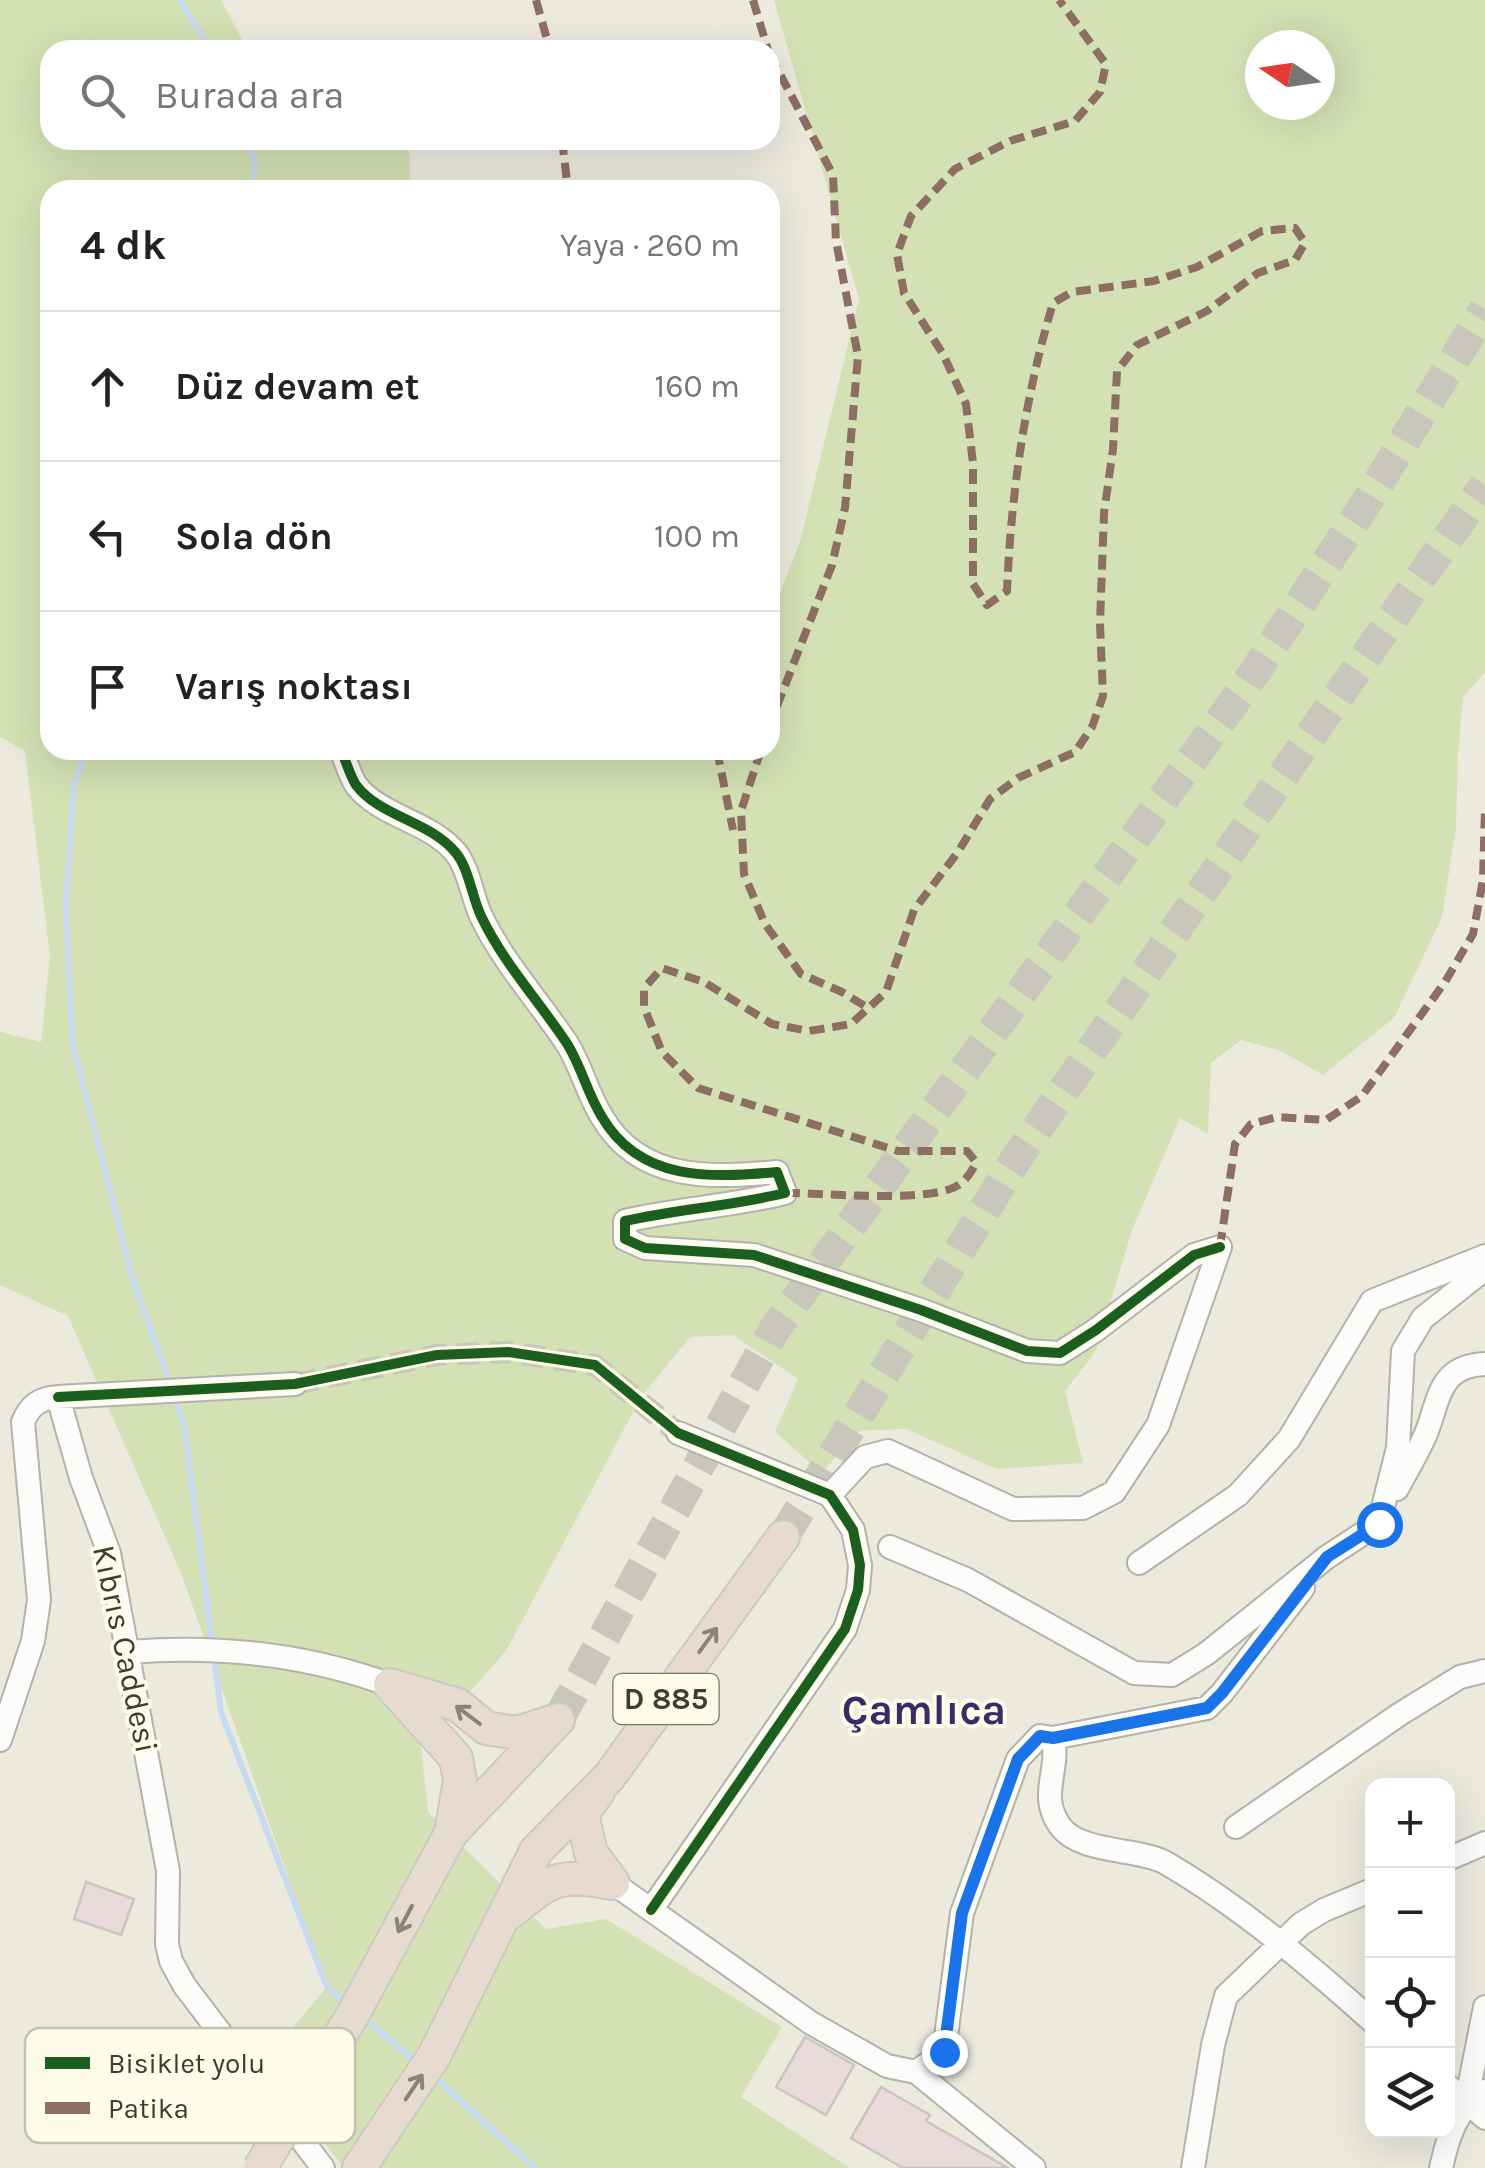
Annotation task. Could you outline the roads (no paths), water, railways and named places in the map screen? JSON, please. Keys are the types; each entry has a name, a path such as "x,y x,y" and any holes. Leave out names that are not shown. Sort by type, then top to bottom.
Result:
{"highway":[{"name":"D 885","path":"359,2168 434,2056 536,1850 609,1777 782,1536"},
{"path":"390,1685 456,1758 460,1781 451,1833"},
{"path":"345,2028 451,1833 558,1720 517,1734 486,1728 458,1705 390,1685"},
{"path":"609,1777 582,1814 592,1853 613,1883"},
{"path":"501,1920 549,1882 583,1878 613,1883"},
{"path":"260,2168 275,2143"}],"street":[{"path":"346,760 357,786 393,813 432,831 458,854 481,916 512,971 576,1058 602,1118 634,1156 673,1170 728,1176 777,1172 784,1193 625,1221 624,1239 644,1248 754,1255 1027,1350 1060,1353 1194,1255 1220,1247 1158,1425 1114,1492 1083,1508 1014,1509 888,1451 865,1457 830,1496"},
{"path":"1139,1563 1238,1495 1263,1467 1288,1438 1372,1301 1485,1256"},
{"path":"1379,1524 1398,1448 1404,1351 1424,1318 1485,1269"},
{"path":"890,1548 968,1580 1134,1674 1172,1675 1206,1654 1327,1557 1379,1524 1427,1430 1444,1383 1462,1367 1485,1364"},
{"path":"66,1396 295,1384"},
{"name":"Kıbrıs Caddesi","path":"0,1740 33,1641 39,1600 23,1422 38,1400 66,1396 80,1478 108,1553 129,1652 168,1872 167,1944 171,1961 217,2028"},
{"path":"651,1910 845,1629 858,1590 860,1565 853,1530 830,1496 678,1433"},
{"path":"916,2072 944,2052 962,1913 1018,1759 1040,1736 1053,1738 1207,1708 1327,1557"},
{"path":"129,1652 223,1650 304,1659 390,1685"},
{"path":"1236,1826 1400,1714 1460,1677 1485,1671"},
{"path":"1053,1738 1056,1753 1048,1807 1063,1831 1107,1850 1162,1860 1284,1943 1365,2014"},
{"path":"1455,1856 1485,1843"},
{"path":"613,1883 811,2023 887,2066 916,2072 1034,2168"},
{"path":"1194,2168 1213,2045 1226,1996 1302,1924 1365,1893"},
{"path":"1441,2168 1448,2135 1479,2104 1485,2007"},
{"path":"1455,2090 1479,2104"},
{"name":"Kıbrıs Caddesi","path":"304,2143 323,2168"}],"waterway":[{"path":"180,0 205,40"},
{"path":"251,150 255,180"},
{"path":"83,760 74,784 66,901 72,1041 131,1273 184,1424 221,1712 327,1987 347,2004"},
{"path":"364,2018 415,2061"},
{"path":"433,2076 535,2168"}],"tunnel":[{"path":"558,1720 774,1330 1245,687 1366,503 1485,309"},
{"path":"783,1537 1016,1159 1485,485"},
{"path":"295,1384 437,1355 508,1352 595,1365 678,1433"}],"district":[{"name":"Çamlıca","path":"924,1710"}]}
